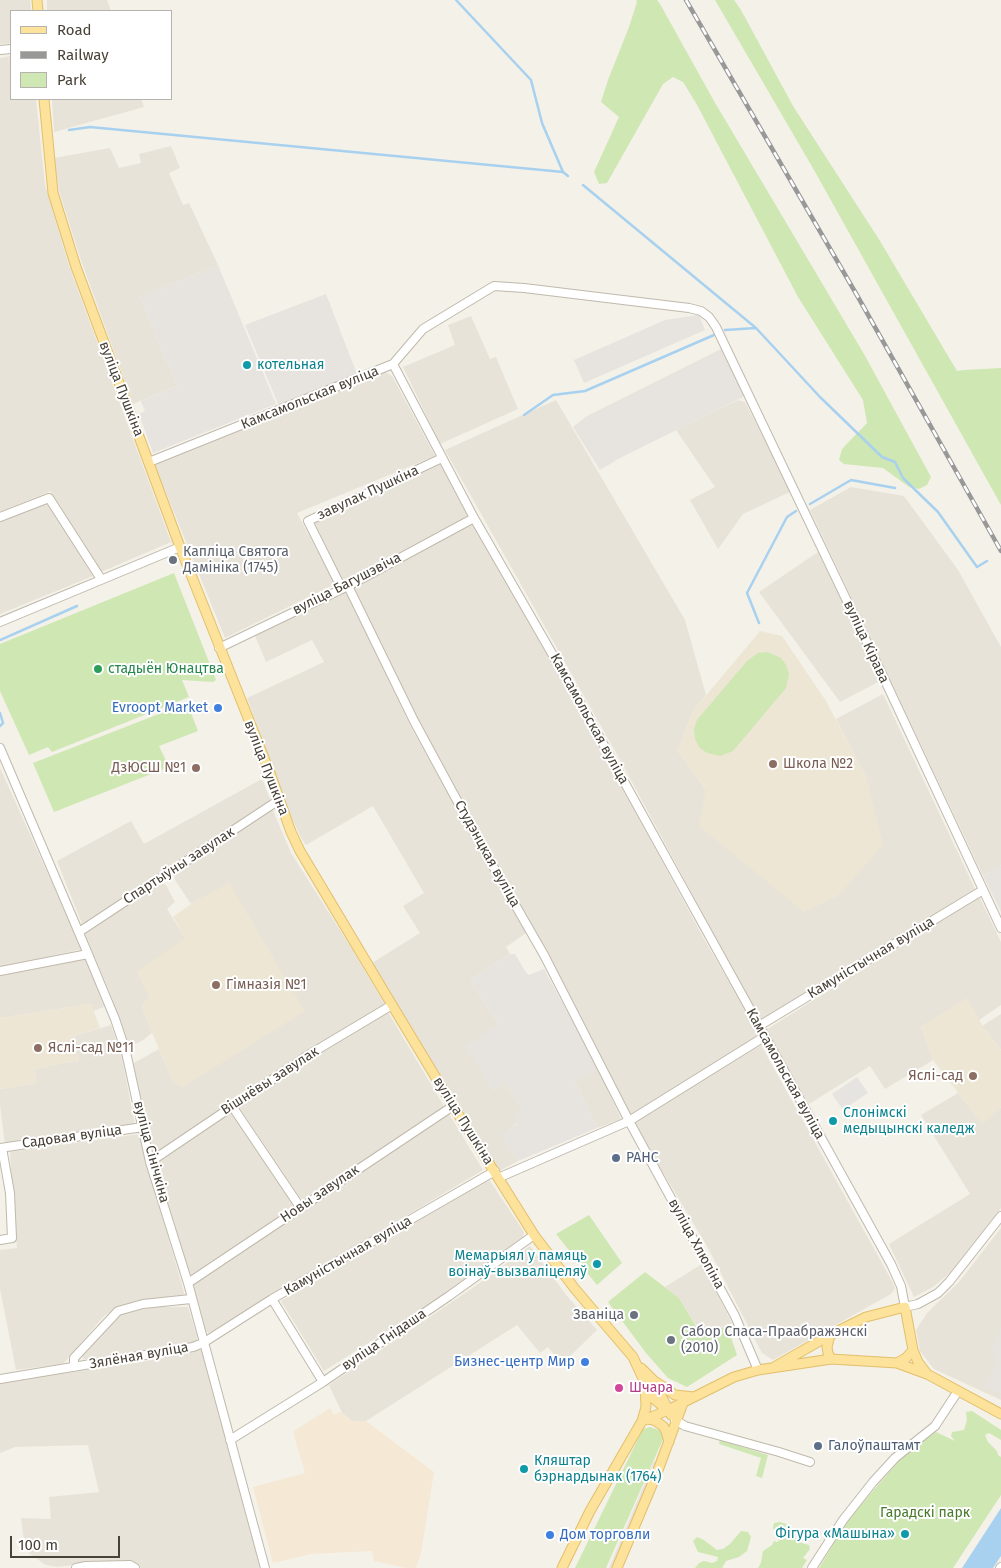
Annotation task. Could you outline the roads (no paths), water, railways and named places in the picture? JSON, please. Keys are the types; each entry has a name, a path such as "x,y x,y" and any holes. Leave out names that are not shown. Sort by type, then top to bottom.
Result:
{"main road":[{"name":"вуліца Пушкіна","path":"44,100 53,192 76,267 180,547 291,832 300,851 336,908 392,1005 534,1235 575,1289 624,1345 649,1382 645,1420"},
{"path":"776,1366 830,1335 866,1318 905,1307 913,1350 918,1362 927,1374"},
{"path":"830,1335 827,1347 831,1359"},
{"path":"897,1363 906,1358 913,1350"},
{"path":"562,1568 590,1511 645,1420 734,1377 776,1366 831,1359 897,1363 927,1374 1001,1414"},
{"path":"649,1382 675,1395 694,1397"},
{"path":"649,1382 653,1398 668,1410 675,1420"},
{"path":"617,1568 669,1442 682,1403"},
{"path":"645,1420 654,1420 663,1426 669,1442"}],"street":[{"name":"вуліца Кірава","path":"394,364 423,329 494,286 701,310 709,317 730,356 1001,928"},
{"name":"Камсамольская вуліца","path":"149,462 394,364 474,518 585,711 891,1264 901,1286 905,1307"},
{"name":"завулак Пушкіна","path":"345,587 308,521 442,458"},
{"path":"0,516 49,498 101,579"},
{"name":"вуліца Багушэвіча","path":"219,648 345,587 474,518"},
{"path":"0,622 180,547"},
{"name":"Студэнцкая вуліца","path":"345,587 414,721 544,955 629,1121"},
{"name":"вуліца Сінічкіна","path":"0,748 115,1018 126,1052 150,1162 188,1283 265,1568"},
{"name":"Спартыўны завулак","path":"79,932 279,800"},
{"name":"Камуністычная вуліца","path":"759,1026 983,890"},
{"path":"0,971 88,954"},
{"name":"Вішнёвы завулак","path":"150,1162 310,1054 392,1005"},
{"name":"Камуністычная вуліца","path":"203,1343 272,1299 497,1175 629,1121 764,1037"},
{"path":"232,1106 300,1207"},
{"name":"Новы завулак","path":"188,1283 453,1106"},
{"name":"вуліца Хлюпіна","path":"629,1121 735,1316 758,1370"},
{"name":"Садовая вуліца","path":"0,1240 12,1238 10,1193 1,1148 143,1127"},
{"path":"905,1307 918,1304 938,1293 949,1282 1001,1216"},
{"name":"вуліца Гнідаша","path":"230,1440 323,1382 534,1235"},
{"name":"Зялёная вуліца","path":"74,1368 74,1358 118,1311 142,1304 191,1299"},
{"path":"272,1299 323,1382"},
{"name":"Зялёная вуліца","path":"0,1379 193,1347 203,1343"},
{"path":"812,1568 843,1520 873,1482 895,1458 935,1426 958,1391"},
{"path":"675,1420 685,1426 810,1462"},
{"path":"76,1568 130,1565 135,1568"}],"water":[{"path":"1001,1508 1001,1556 993,1568 962,1568"}],"waterway":[{"path":"456,0 531,80 542,123 563,172"},
{"path":"69,130 90,127 563,172 568,176"},
{"path":"583,185 756,328 820,397 882,457 895,462 903,478 938,512 977,567 987,561"},
{"path":"725,330 756,328"},
{"path":"524,415 553,395 585,391 714,335"},
{"path":"810,504 851,480 895,488"},
{"path":"759,623 747,593 787,517 796,511"},
{"path":"0,640 77,606"},
{"path":"0,713 3,723 0,726"}],"railway":[{"path":"686,0 858,297 1001,551"}],"place":[{"name":"котельная","path":"247,365"},
{"name":"Капліца Святога Дамініка (1745)","path":"173,560"},
{"name":"стадыён Юнацтва","path":"98,669"},
{"name":"Evroopt Market","path":"218,708"},
{"name":"Школа №2","path":"773,764"},
{"name":"ДзЮСШ №1","path":"196,768"},
{"name":"Гімназія №1","path":"216,985"},
{"name":"Яслі-сад №11","path":"38,1048"},
{"name":"Яслі-сад","path":"973,1076"},
{"name":"Слонімскі медыцынскі каледж","path":"833,1121"},
{"name":"РАНС","path":"616,1158"},
{"name":"Мемарыял у памяць воінаў-вызваліцеляў","path":"597,1264"},
{"name":"Званіца","path":"634,1315"},
{"name":"Сабор Спаса-Праабражэнскі (2010)","path":"671,1340"},
{"name":"Бизнес-центр Мир","path":"585,1362"},
{"name":"Шчара","path":"619,1388"},
{"name":"Галоўпаштамт","path":"818,1446"},
{"name":"Кляштар бэрнардынак (1764)","path":"524,1469"},
{"name":"Фігура «Машына»","path":"905,1534"},
{"name":"Дом торговли","path":"550,1535"}],"park label":[{"name":"Гарадскі парк","path":"925,1513"}]}
